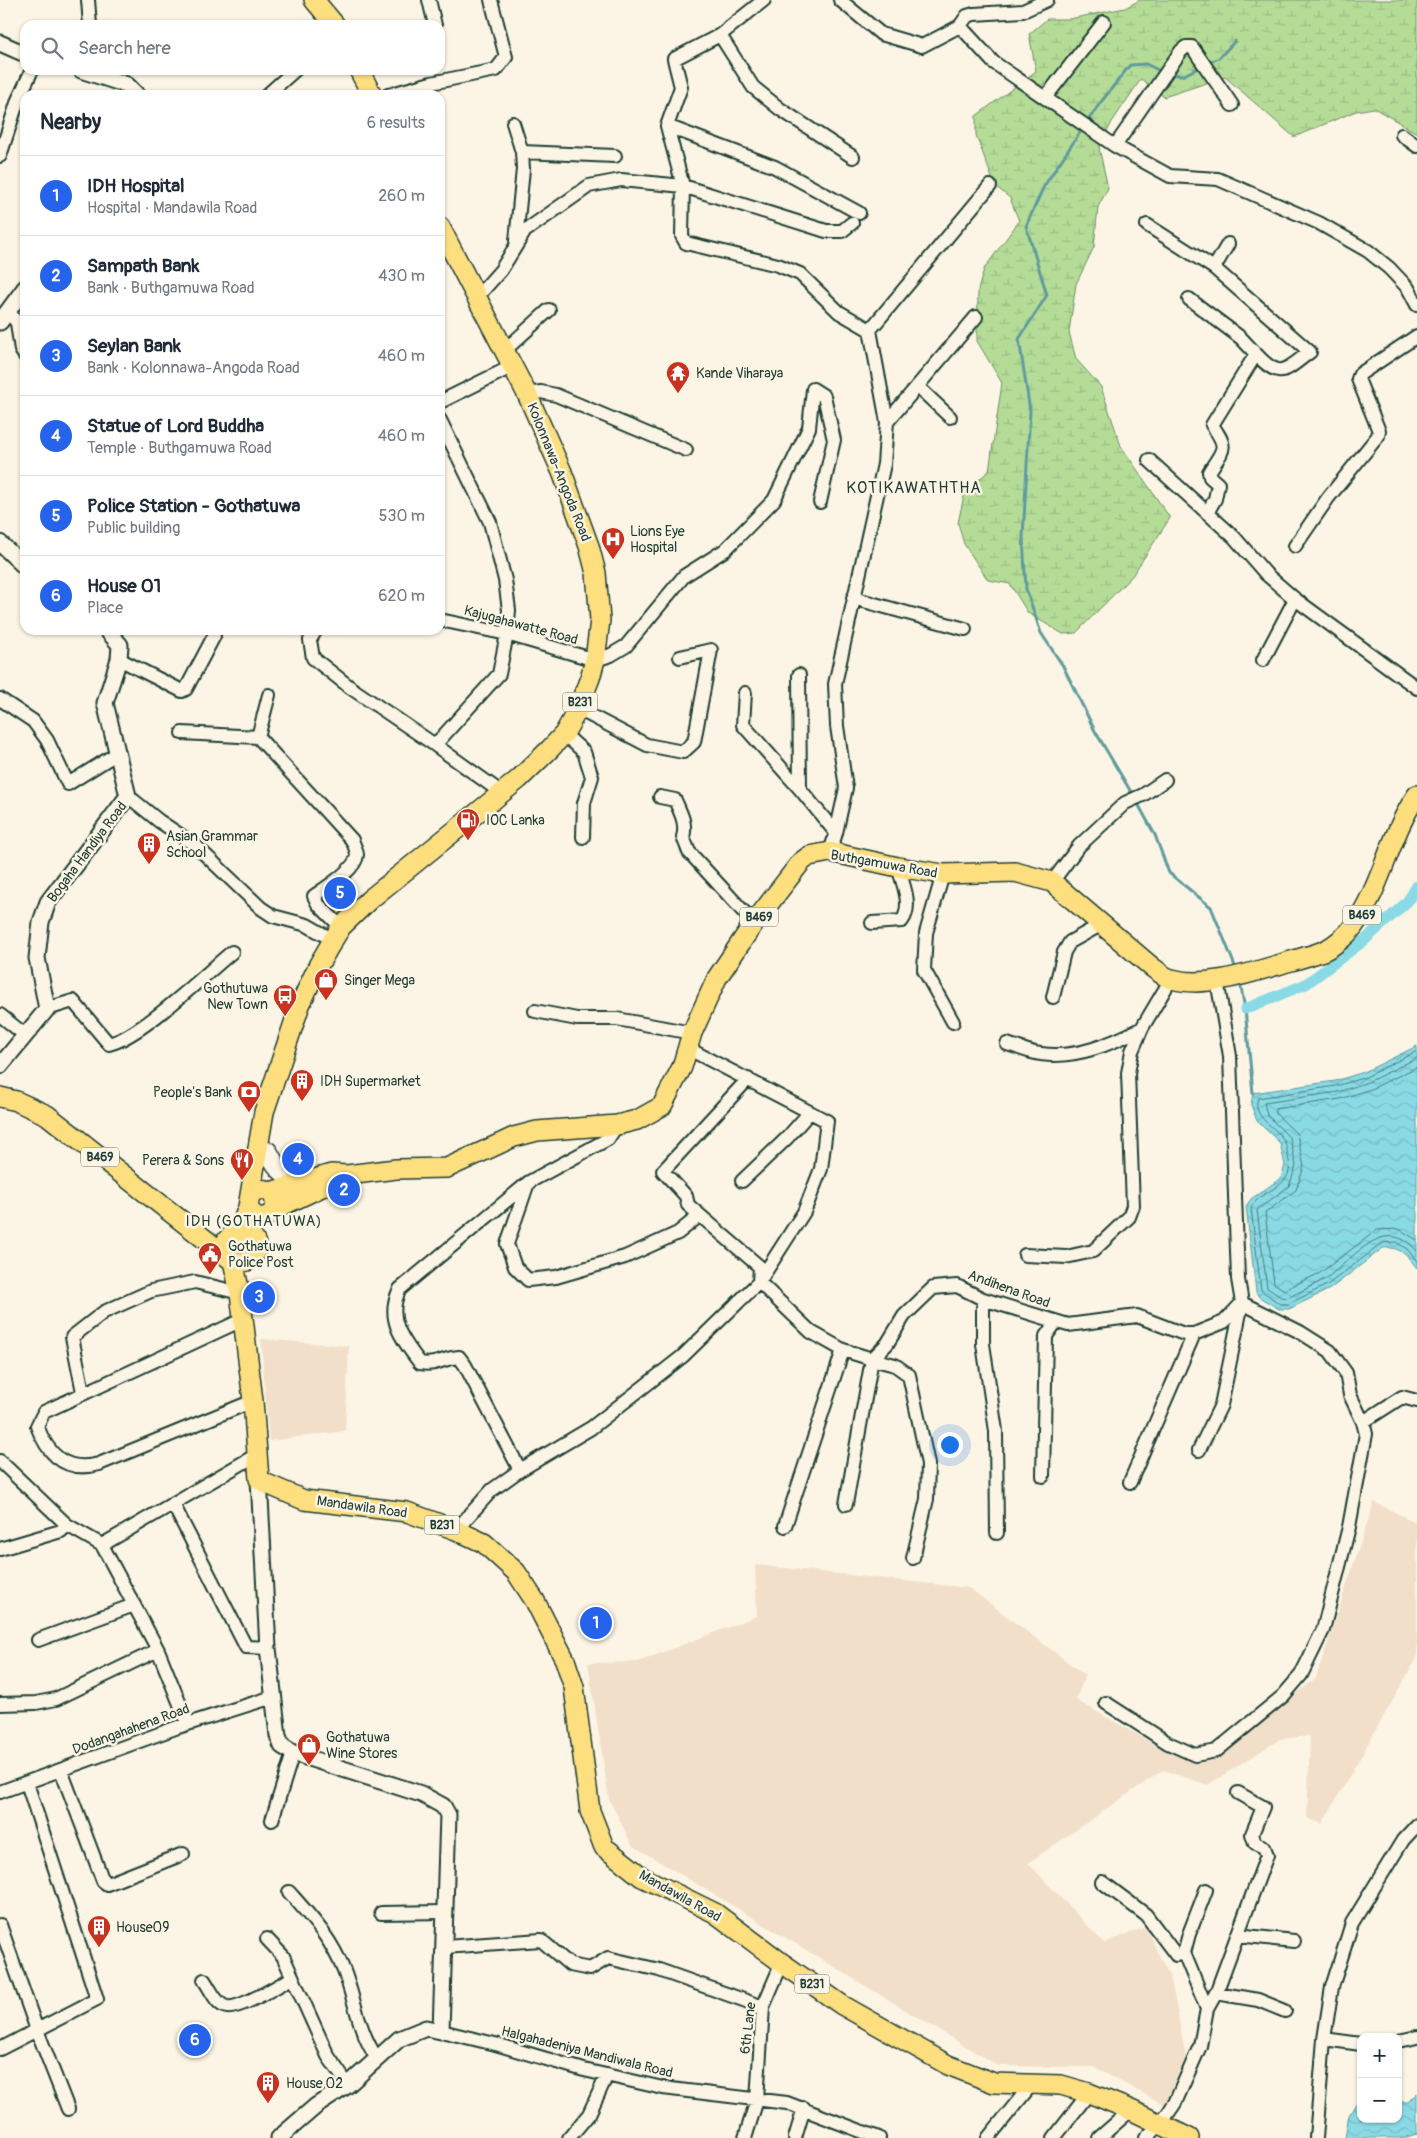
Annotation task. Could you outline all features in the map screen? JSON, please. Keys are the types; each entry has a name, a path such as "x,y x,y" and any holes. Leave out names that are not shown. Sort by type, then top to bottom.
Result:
{"main road":[{"path":"314,0 332,20"},
{"path":"362,75 369,90"},
{"name":"Kolonnawa-Angoda Road","path":"263,1201 264,1112 300,1005 319,964 337,933 369,900 535,765 564,734 578,709 595,660 600,620 596,573 589,546 562,472 527,394 445,236"},
{"name":"Buthgamuwa Road","path":"263,1201 307,1180 332,1174 396,1169 447,1168 514,1138 537,1131 617,1125 637,1120 662,1106 682,1067 689,1040 717,978 754,923 801,862 809,856 830,852 898,867 943,874 1016,872 1052,882 1153,968 1171,979 1201,981 1232,977 1325,950 1351,930 1364,912 1392,842 1414,806"},
{"name":"Kolonnawa-Angoda Road","path":"263,1201 272,1109 271,1094"},
{"name":"B469","path":"0,1097 16,1101 47,1115 231,1260"},
{"path":"268,1151 275,1164 285,1176 307,1180"},
{"name":"Buthgamuwa Road","path":"263,1201 347,1174"},
{"name":"B231","path":"234,1234 263,1201"},
{"name":"B231","path":"240,1293 255,1251 263,1201"},
{"path":"194,1230 234,1234 245,1232 252,1237 255,1251 247,1262 240,1263 231,1260 226,1252 226,1243 234,1234"},
{"name":"B231","path":"231,1260 240,1293 260,1478"},
{"name":"Mandawila Road","path":"260,1478 267,1484 304,1500 407,1512 456,1530 484,1543 516,1572 535,1601 565,1660 574,1687 578,1705 590,1811 604,1847 642,1876 715,1913 842,2005 948,2066 994,2083 1061,2085 1089,2093 1131,2110 1189,2138"}],"street":[{"path":"88,0 90,20"},
{"path":"429,0 434,20"},
{"path":"406,90 496,70 506,57 491,0"},
{"path":"764,0 720,35 674,59 681,87 666,126 683,186 682,236 686,243 778,265 800,274 839,312 870,330 887,422 884,464 835,684 837,726 846,788 830,852"},
{"path":"840,0 882,34 922,46 960,26 967,16 1023,11 1047,0"},
{"path":"1045,98 1104,22"},
{"path":"960,26 993,62 1115,146 1170,176 1218,180 1319,222 1368,251 1389,268 1408,288 1417,305"},
{"path":"720,35 754,87 780,109 853,157"},
{"path":"0,43 20,52"},
{"path":"1115,146 1186,46 1192,47 1232,105"},
{"path":"23,90 30,75"},
{"path":"101,75 127,84 132,90"},
{"path":"273,90 289,75"},
{"path":"431,83 433,75"},
{"path":"0,156 20,96"},
{"path":"513,123 522,152 523,169 516,246"},
{"path":"477,297 501,270 525,231 589,186 621,180 683,186 826,231 842,231 855,218 775,167 666,126"},
{"path":"1402,135 1417,146"},
{"path":"522,152 615,156"},
{"path":"870,330 990,186"},
{"path":"1147,225 1214,268 1310,352 1285,370 1276,371 1265,364 1241,338 1189,299"},
{"path":"1214,268 1228,244"},
{"path":"20,295 4,316 17,323 20,343"},
{"path":"445,399 509,358 549,310"},
{"path":"887,422 976,318"},
{"path":"1295,546 1328,498 1380,431 1358,379 1360,374 1417,336"},
{"path":"1207,513 1215,499 1218,484 1210,477 1209,472 1224,448 1223,440 1212,424 1256,354"},
{"path":"916,386 950,417"},
{"path":"595,660 611,655 626,646 684,576 725,550 774,500 809,428 813,389 824,396 834,440 820,502"},
{"path":"527,394 541,392 556,395 686,450"},
{"path":"435,745 499,674 507,634 509,610 505,580 490,522 445,430"},
{"path":"1150,460 1234,537 1266,574 1295,599 1417,688"},
{"path":"0,543 20,562"},
{"path":"854,598 965,629"},
{"path":"1263,660 1295,599"},
{"name":"Kajugahawatte Road","path":"445,621 507,634 595,660"},
{"path":"116,635 120,645 120,659 182,691 186,689 214,636"},
{"path":"313,635 310,640 313,658 351,688 502,793"},
{"path":"578,709 647,745 683,752 694,742 711,650 680,657"},
{"name":"Bogaha Handiya Road","path":"47,1009 37,958 41,922 48,902 128,796 116,754 105,703 120,659"},
{"path":"799,675 800,789"},
{"path":"745,693 743,725 836,833"},
{"path":"258,737 269,695"},
{"path":"0,699 33,721 47,740 68,784 116,754"},
{"path":"182,733 258,737 352,840 357,854 355,862 338,880 314,896 337,933"},
{"path":"564,734 584,752 592,777 584,803 583,837"},
{"path":"1052,882 1080,846 1126,803 1143,795 1165,780"},
{"path":"128,796 195,845 261,908 273,916 337,933"},
{"path":"660,796 674,800 682,816 685,829 683,837 690,852 754,923"},
{"path":"872,923 902,921 907,915 906,899 898,867"},
{"path":"943,874 926,933 924,970 953,1022"},
{"path":"1053,997 1064,952 1070,942 1102,924"},
{"path":"0,1066 47,1009 73,1001 109,1044 118,1042 156,1016 232,952"},
{"path":"1199,1450 1221,1405 1242,1303 1238,1279 1230,1056 1232,977"},
{"path":"1025,1255 1066,1257 1093,1251 1129,1217 1133,1206 1128,1073 1132,1051 1142,1028 1171,979"},
{"path":"456,1530 492,1490 520,1470 591,1428 683,1356 759,1282 804,1212 821,1169 827,1121 748,1079 689,1040 617,1019 577,1019 535,1011"},
{"path":"0,1015 25,1035"},
{"path":"1007,1044 1040,1054 1067,1055 1113,1043 1142,1028"},
{"path":"748,1079 663,1172 686,1196 688,1205 699,1216 760,1267 759,1282 811,1332 842,1350 895,1365 909,1375 928,1464 927,1499 913,1558"},
{"path":"742,1181 788,1138 810,1112"},
{"path":"520,1470 465,1365 459,1357 432,1365 420,1363 409,1349 394,1318 394,1301 400,1289 529,1182 608,1139 617,1125"},
{"path":"529,1182 508,1244 515,1267 528,1280 556,1276 625,1257 678,1234 699,1216"},
{"path":"83,1392 72,1337 104,1312 151,1291 194,1282 240,1293"},
{"name":"Andihena Road","path":"872,1359 887,1344 904,1316 933,1288 957,1286 983,1299 1068,1325 1137,1316 1184,1334 1194,1334"},
{"path":"983,1299 983,1344 996,1431 997,1533"},
{"path":"1130,1482 1194,1334 1224,1322 1242,1303"},
{"path":"1106,1703 1168,1743 1195,1755 1216,1751 1283,1696 1301,1675 1324,1630 1363,1452 1366,1434 1363,1422 1350,1395 1346,1374 1330,1350 1300,1332 1242,1303"},
{"path":"242,1320 83,1392 44,1412 37,1426 44,1444 58,1458 74,1467 86,1468 253,1401"},
{"path":"1043,1476 1046,1336 1056,1322"},
{"path":"786,1526 842,1350"},
{"path":"846,1504 872,1359"},
{"path":"1363,1422 1402,1397 1417,1401"},
{"path":"102,1545 107,1540 258,1454"},
{"path":"0,1461 67,1525 102,1545 158,1650 188,1724"},
{"path":"260,1478 268,1648 278,1736 282,1746 293,1754 422,1794 443,1806 448,1815 441,2031 426,2028 399,2039 348,2085 316,2106 279,2138"},
{"path":"173,1504 246,1647 268,1648"},
{"path":"0,1549 61,1531 67,1525"},
{"path":"38,1640 134,1605"},
{"path":"0,1704 36,1703 56,1699 158,1650"},
{"name":"Dodangahahena Road","path":"0,1792 188,1724 273,1697"},
{"path":"272,1820 293,1754"},
{"path":"61,1770 104,1881 107,1884 183,1854"},
{"path":"0,2049 97,1999 27,1783"},
{"path":"1146,2138 1160,2125 1175,2103 1200,2046 1207,2009 1216,1993 1267,1856 1264,1847 1255,1842 1252,1834 1263,1807 1238,1793"},
{"path":"1316,2138 1324,2039 1332,1987 1352,1923 1403,1840 1417,1825"},
{"path":"1102,1882 1146,1915 1176,1955 1184,1953"},
{"path":"1206,1890 1189,1934 1184,1953 1207,2009"},
{"path":"289,1892 324,1932 343,1970 368,2046 377,2058"},
{"path":"381,1913 444,1912"},
{"path":"0,1925 37,2030 68,2109"},
{"path":"1237,1935 1294,1941"},
{"path":"268,1939 283,1956 328,2056 348,2085"},
{"path":"445,1947 542,1940 570,1964 590,1969 608,1958 659,1970 763,2006"},
{"name":"6th Lane","path":"745,2138 756,2100 763,2006 782,1963"},
{"path":"204,1980 219,2002 227,2007 238,2006 292,1978"},
{"path":"1216,1993 1258,2000 1285,2012"},
{"name":"Halgahadeniya Mandiwala Road","path":"441,2031 663,2088 787,2103 879,2138"},
{"path":"1402,2040 1417,2037"},
{"path":"1324,2039 1357,2043"},
{"path":"570,2138 589,2114 607,2075"},
{"path":"988,2138 1032,2084"},
{"path":"1054,2138 1089,2093"},
{"path":"795,2138 804,2108"},
{"path":"1099,2138 1131,2110"},
{"path":"1308,2138 1316,2122"}],"shaded area":[{"path":"261,1339 349,1346 345,1431 269,1441"},
{"path":"1374,1502 1417,1523 1417,1658 1322,1824 1307,1818 1310,1736 1280,1739 1208,1785 1163,1770 1028,1863 1104,1943 1145,1927 1171,1979 1186,2057 1165,2105 1093,2067 998,2066 632,1845 609,1799 588,1663 638,1662 757,1616 755,1565 969,1588 1085,1675 1076,1700 1161,1748 1192,1761 1215,1758 1316,1678"}],"green space":[{"path":"1140,0 1417,0 1417,133 1374,108 1356,111 1294,137 1225,77 1164,97 1141,79 1112,122 1099,148 1108,188 1098,207 1094,247 1076,284 1069,332 1076,359 1101,387 1121,446 1170,518 1132,576 1076,633 1063,634 1028,613 1010,584 988,580 964,544 958,523 965,491 989,471 1002,383 977,341 978,290 984,269 1019,221 1010,198 995,186 976,135 976,116 1036,71 1029,34 1047,19 1069,19 1125,8"}],"water":[{"path":"1417,1046 1417,1268 1399,1250 1383,1248 1330,1289 1289,1309 1279,1309 1259,1297 1256,1292 1246,1206 1251,1199 1281,1178 1285,1165 1280,1143 1257,1121 1251,1105 1253,1093 1335,1081 1364,1072"},
{"path":"1417,2093 1417,2134 1403,2138 1345,2138 1349,2115 1357,2102 1357,2123 1402,2123 1402,2102 1408,2102"}],"waterway":[{"path":"1208,63 1219,58 1235,41"},
{"path":"1086,123 1130,65 1146,64 1162,72"},
{"path":"1170,74 1184,75 1202,66"},
{"path":"1083,128 1044,186 1026,226 1047,295 1019,339 1030,411 1023,537 1026,589 1041,633 1063,666 1095,731 1134,797"},
{"path":"1137,802 1155,835 1169,873 1211,907 1237,971"},
{"path":"1245,1009 1306,984 1366,939 1407,902 1417,886"},
{"path":"1240,982 1245,1009 1253,1093"}],"place":[{"name":"Kande Viharaya","path":"678,394"},
{"name":"Lions Eye Hospital","path":"613,560"},
{"name":"IOC Lanka","path":"468,841"},
{"name":"Asian Grammar School","path":"149,865"},
{"name":"Police Station - Gothatuwa","path":"340,893"},
{"name":"Singer Mega","path":"326,1001"},
{"name":"Gothutuwa New Town","path":"285,1017"},
{"name":"IDH Supermarket","path":"302,1102"},
{"name":"People's Bank","path":"249,1113"},
{"name":"Statue of Lord Buddha","path":"298,1159"},
{"name":"Perera & Sons","path":"242,1181"},
{"name":"Sampath Bank","path":"344,1190"},
{"name":"Gothatuwa Police Post","path":"210,1275"},
{"name":"Seylan Bank","path":"259,1297"},
{"name":"IDH Hospital","path":"596,1623"},
{"name":"Gothatuwa Wine Stores","path":"309,1766"},
{"name":"House09","path":"99,1948"},
{"name":"House 01","path":"195,2040"},
{"name":"House 02","path":"268,2104"}],"district":[{"name":"KOTIKAWATHTHA","path":"914,488"},
{"name":"IDH (GOTHATUWA)","path":"254,1221"}]}
